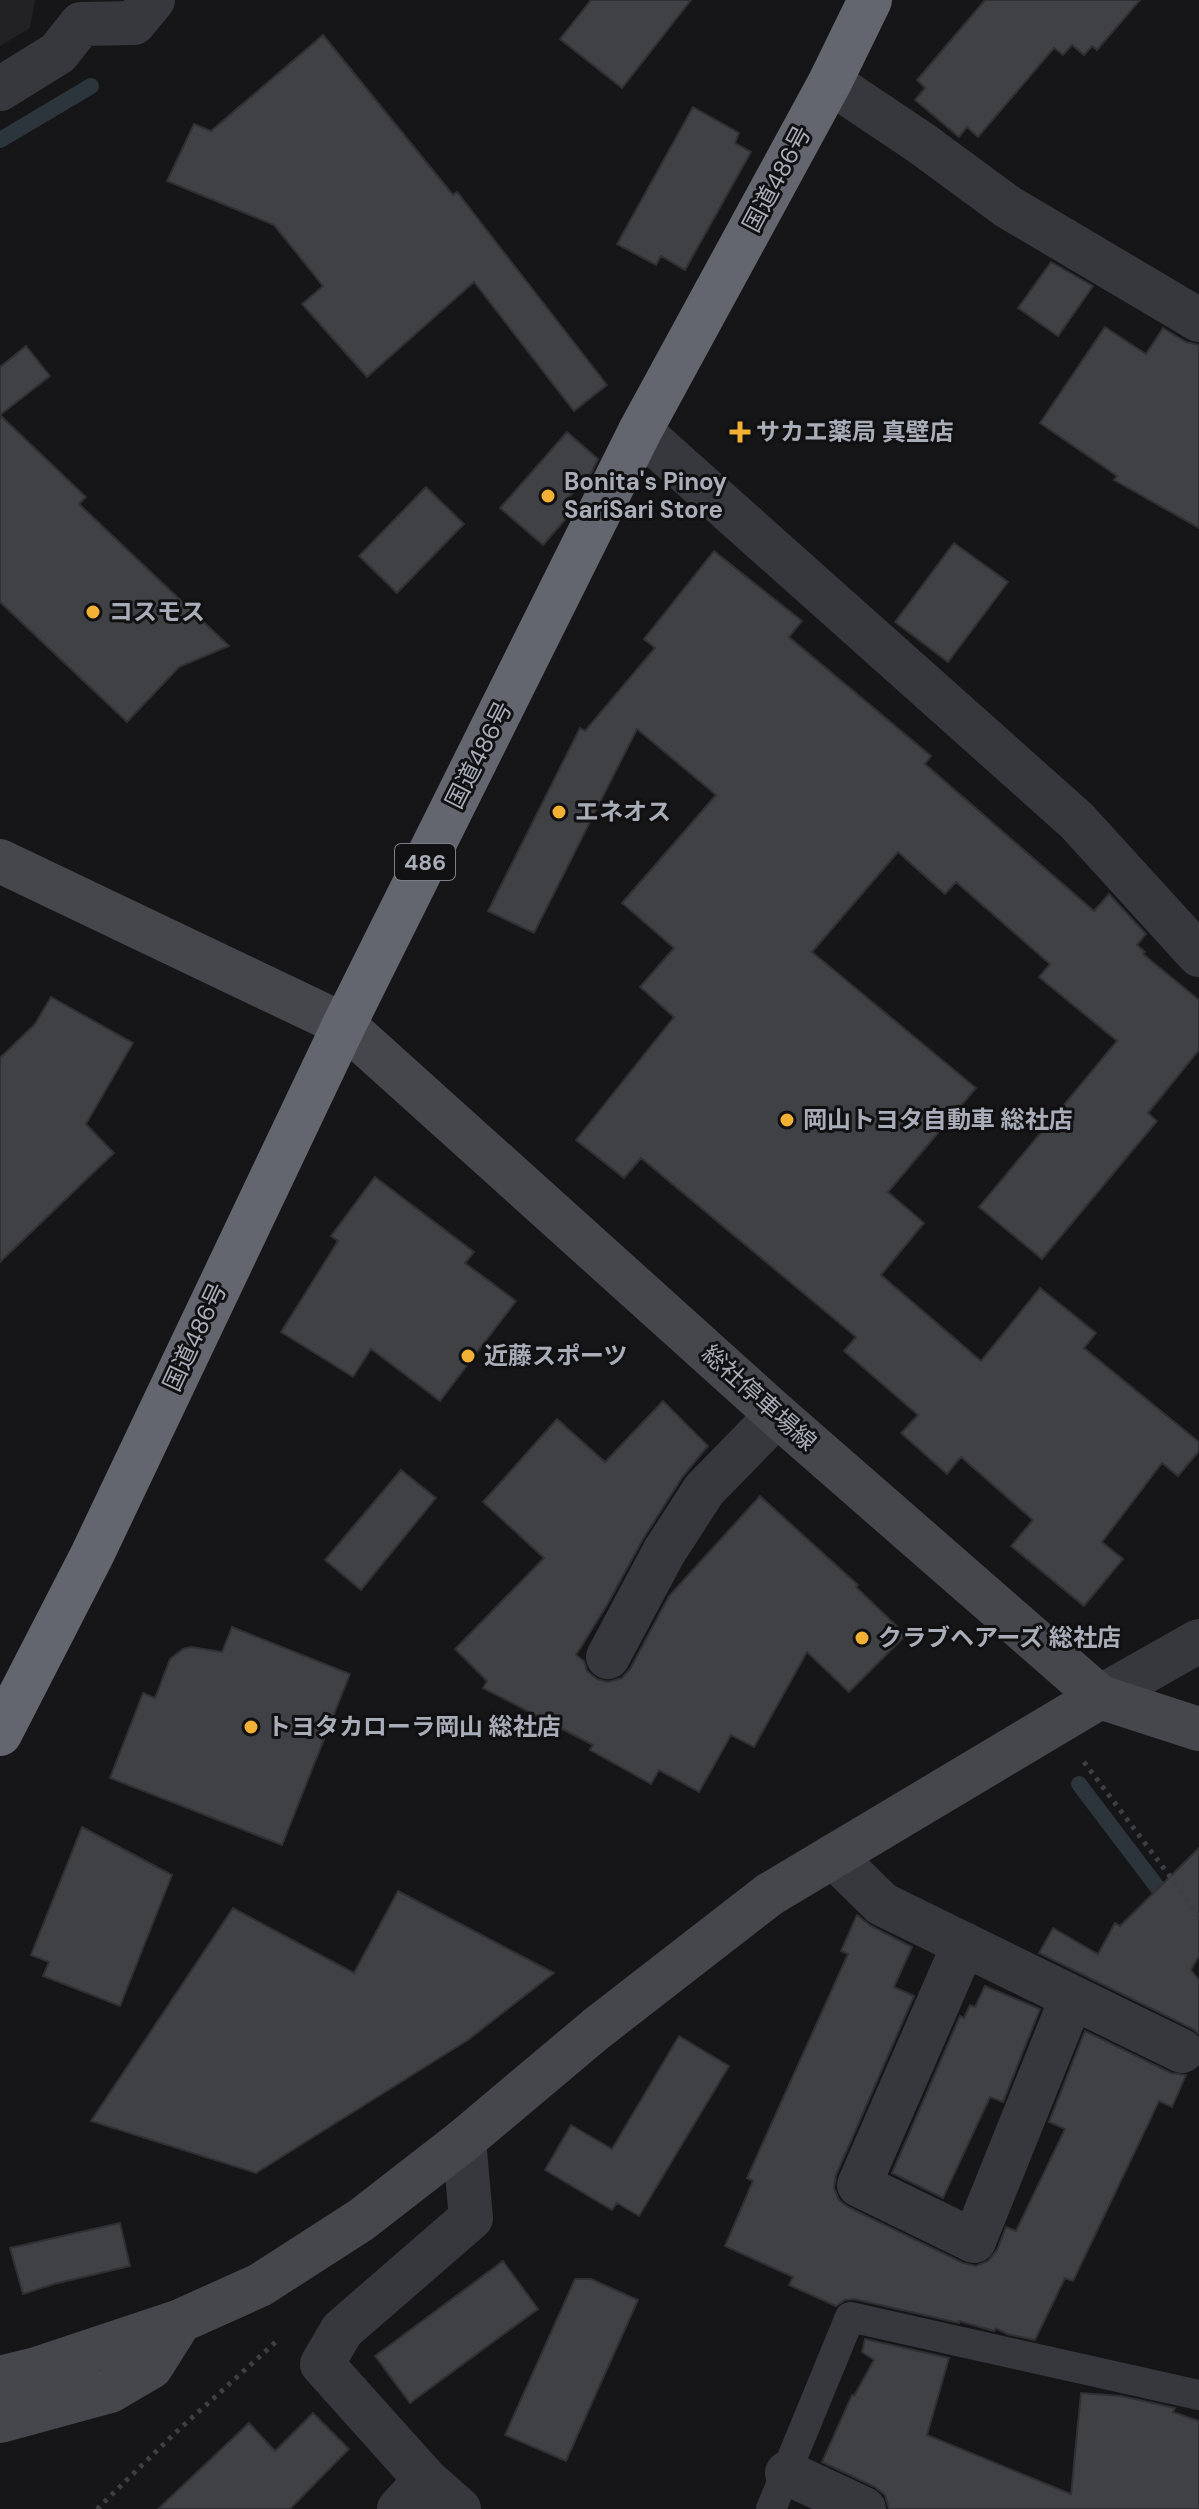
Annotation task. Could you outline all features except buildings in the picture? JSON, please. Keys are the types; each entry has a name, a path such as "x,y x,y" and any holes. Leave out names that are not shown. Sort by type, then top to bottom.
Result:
{"highway":[{"name":"国道486号","path":"0,1734 92,1555 344,1025 640,431 830,82 870,0"}],"street":[{"path":"0,89 58,53 77,12 134,23 153,0"},
{"path":"830,82 1008,207 1199,320"},
{"path":"640,431 1077,821 1199,955"},
{"name":"総社停車場線","path":"0,861 344,1025 777,1415 1100,1697 1199,1729"},
{"path":"608,1657 664,1552 704,1490 777,1415"},
{"path":"12,2370 180,2321 260,2285 361,2220 464,2140 596,2029 770,1894 1199,1641"},
{"path":"833,1856 882,1904 1190,2051"},
{"path":"964,1944 859,2185 974,2241 1072,1997"},
{"path":"459,2509 413,2495 322,2364 342,2330 471,2218 464,2140"},
{"path":"0,2421 110,2391 151,2367 180,2321"},
{"path":"779,2491 864,2509"}],"lane":[{"path":"779,2491 850,2317 1199,2395"}],"path":[{"path":"1083,1761 1199,1915"}],"shaded area":[{"path":"0,0 35,0 30,28 0,46"}],"waterway":[{"path":"0,140 91,86"},
{"path":"1079,1784 1170,1904"}],"place":[{"name":"サカエ薬局 真壁店","path":"740,432"},
{"name":"Bonita's Pinoy SariSari Store","path":"548,496"},
{"name":"コスモス","path":"93,612"},
{"name":"エネオス","path":"559,812"},
{"name":"岡山トヨタ自動車 総社店","path":"787,1120"},
{"name":"近藤スポーツ","path":"468,1356"},
{"name":"クラブヘアーズ 総社店","path":"862,1638"},
{"name":"トヨタカローラ岡山 総社店","path":"251,1727"}]}
